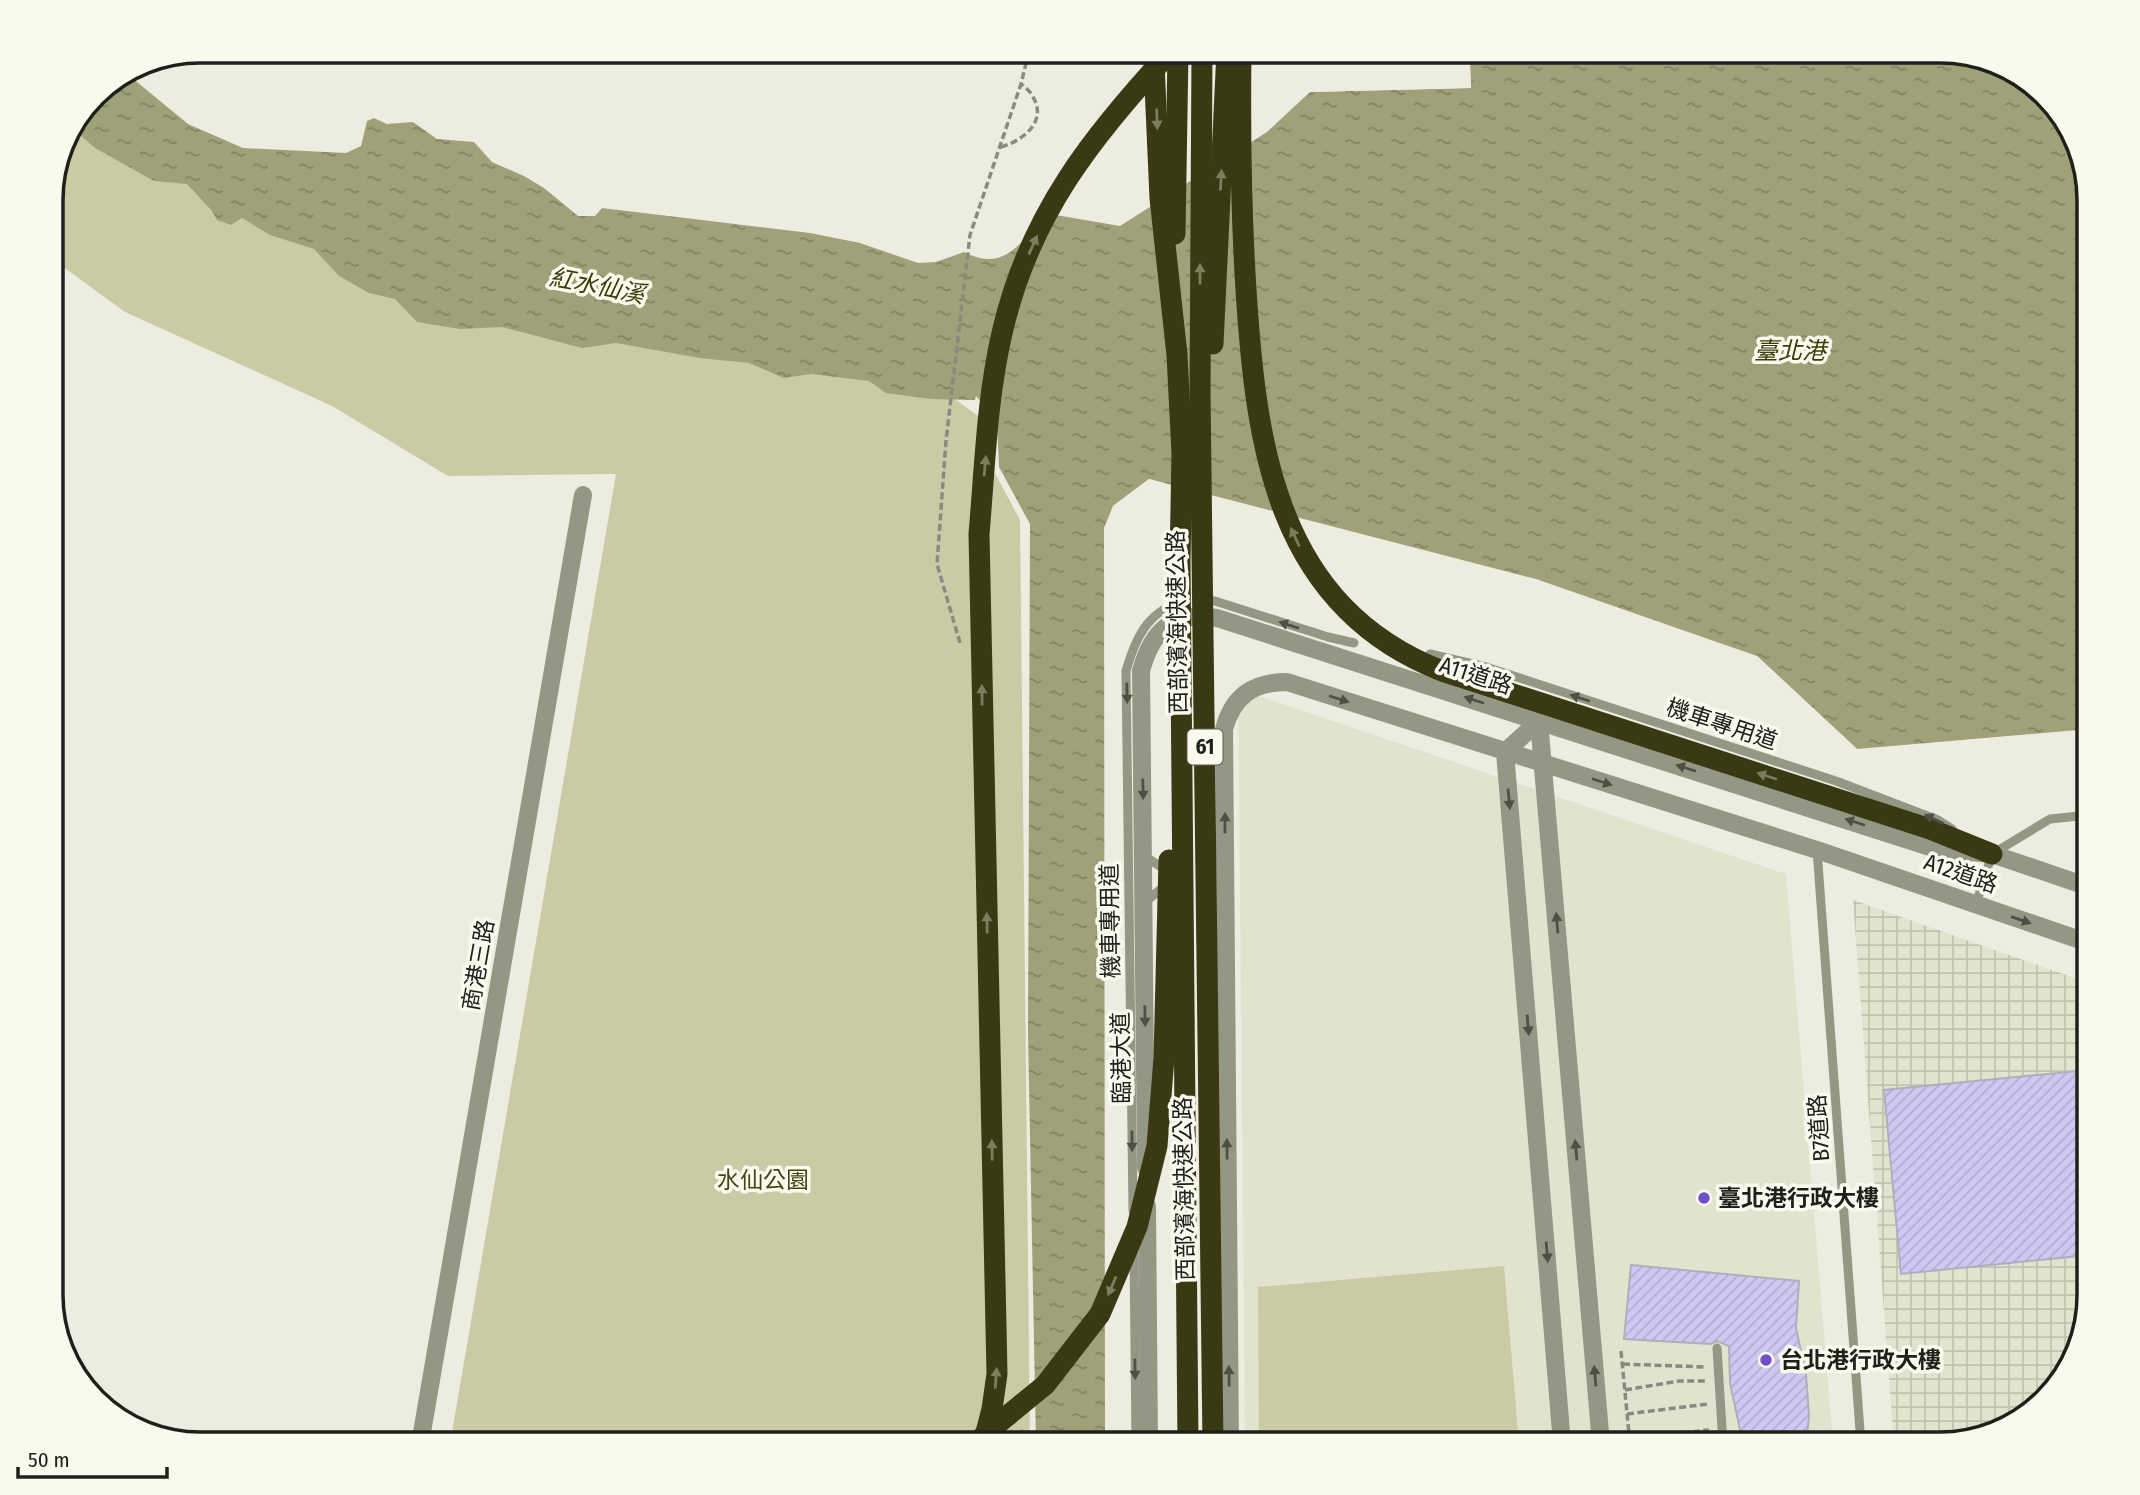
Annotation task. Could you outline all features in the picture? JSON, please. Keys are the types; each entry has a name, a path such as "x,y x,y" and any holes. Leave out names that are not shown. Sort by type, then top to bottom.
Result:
{"highway":[{"path":"1154,63 1160,198 1177,355 1182,453 1180,576 1188,1432"},
{"path":"986,1432 996,1374 979,534 990,394 1003,327 1024,265 1050,206 1089,145 1160,63"},
{"name":"西部濱海快速公路","path":"1178,63 1174,736 1178,1432"},
{"name":"西部濱海快速公路","path":"1202,63 1200,392 1213,1432"},
{"path":"1205,1432 1199,760 1202,567 1226,63"},
{"path":"1241,63 1244,255 1253,384 1263,448 1275,491 1300,548 1361,635 1442,671 1930,829 1992,855"},
{"path":"987,1432 1045,1385 1100,1314 1137,1227 1157,1146 1164,1058 1164,973 1174,736"}],"street":[{"name":"商港三路","path":"422,1432 583,495"},
{"name":"A11道路","path":"1141,671 1146,651 1170,623 1188,616 1206,616 1821,811"},
{"name":"臨港大道","path":"1141,671 1149,1432"},
{"path":"1230,1432 1224,729 1229,710 1241,696 1270,682 1287,682 1817,850"},
{"path":"1505,752 1539,721"},
{"path":"1539,721 1600,1432"},
{"path":"1505,752 1561,1432"},
{"name":"A12道路","path":"1821,811 1936,849 1992,855 2077,883"},
{"name":"A12道路","path":"1817,850 2077,939"}],"lane":[{"name":"機車專用道","path":"1136,1432 1126,671 1129,660 1141,629 1154,615 1170,606 1190,600 1215,601 1328,637 1361,635"},
{"name":"機車專用道","path":"1430,654 1486,667 1836,781 1938,820 1992,855"},
{"path":"1976,904 1992,855 2050,819 2077,817"},
{"path":"1143,855 1164,869 1204,867 1225,850"},
{"name":"B7道路","path":"1817,850 1860,1432"},
{"path":"1144,903 1164,884 1204,883 1225,900"},
{"path":"1717,1348 1722,1430"}],"path":[{"path":"946,441 970,235 1026,63"},
{"path":"1000,147 1014,143 1026,135 1036,122 1038,111 1033,96 1021,83"},
{"path":"1621,1351 1628,1432"},
{"path":"1623,1364 1718,1367"},
{"path":"1625,1390 1679,1381 1719,1380"},
{"path":"1627,1414 1720,1402"},
{"path":"1674,1432 1722,1430"}],"shaded area":[{"path":"1238,689 1786,874 1832,1432 1245,1432"},
{"path":"1853,900 2077,979 2077,1295 2070,1339 2063,1356 2043,1385 2016,1409 2001,1418 1958,1431 1893,1432"}],"green space":[{"name":"水仙公園","path":"91,117 944,391 985,421 991,466 1020,520 1030,1432 452,1432 616,474 448,476 332,406 125,312 63,267 64,182 73,148"},
{"path":"1504,1266 1518,1432 1259,1432 1258,1287"}],"water":[{"name":"臺北港","path":"1310,63 1470,63 1311,64"},
{"name":"臺北港","path":"1470,63 1940,63 1976,68 2001,77 2030,97 2043,110 2063,139 2070,156 2077,200 2077,730 1857,749 1757,656 1536,579 1149,479 1113,506 1104,528 1105,1432 1036,1432 1028,1033 1030,524 999,467 997,421 976,396 975,400 931,399 886,393 869,381 811,374 784,378 749,363 700,358 616,343 582,348 502,327 460,329 417,322 395,299 369,293 339,276 314,249 270,235 242,218 231,225 217,220 187,184 154,181 95,148 80,135 103,103 134,80 188,124 243,148 346,153 361,146 367,121 374,118 387,124 413,122 437,139 474,142 492,162 544,188 578,216 595,216 602,208 810,233 860,243 918,263 936,262 964,252 978,258 1001,257 1020,244 1044,213 1120,226 1267,132 1310,92 1471,88"}],"pier":[{"path":"1470,63 1471,88 1310,92 1310,89 1467,85 1467,67 1311,67 1311,64"},
{"path":"1149,479 1265,513 1150,483 1117,508 1113,506"},
{"path":"1689,636 1757,656 1857,749 1849,747 1755,659"}],"building":[{"path":"2077,1071 2077,1256 1901,1274 1884,1090"},
{"name":"台北港行政大樓","path":"1631,1265 1799,1281 1796,1328 1806,1374 1807,1432 1740,1432 1730,1383 1729,1346 1717,1341 1711,1344 1624,1339"}],"place":[{"name":"臺北港行政大樓","path":"1704,1198"},
{"name":"台北港行政大樓","path":"1766,1360"}],"water label":[{"name":"紅水仙溪","path":"597,286"}]}
